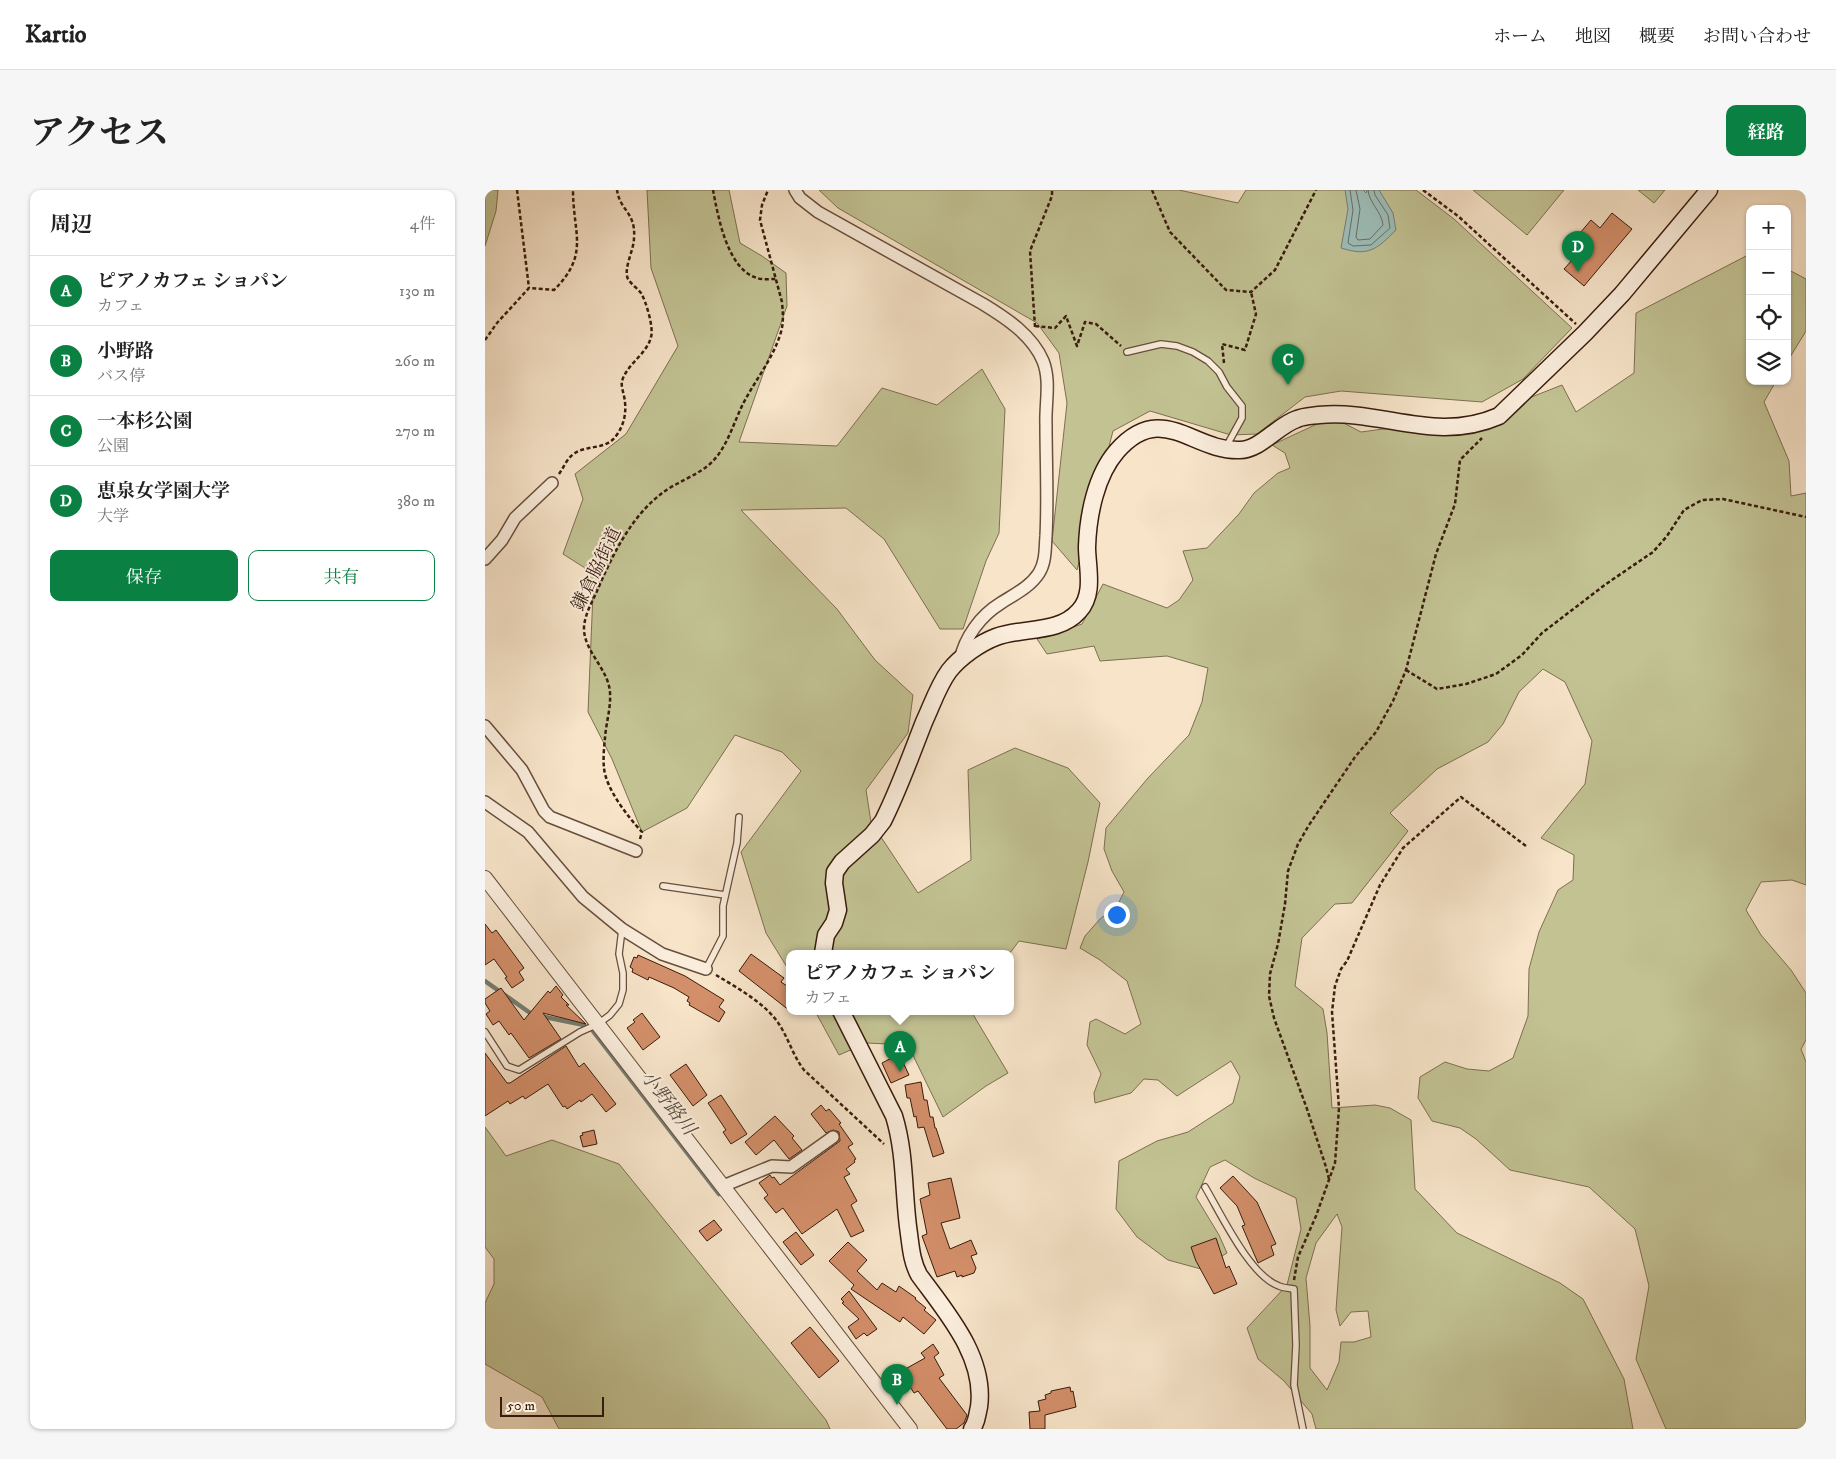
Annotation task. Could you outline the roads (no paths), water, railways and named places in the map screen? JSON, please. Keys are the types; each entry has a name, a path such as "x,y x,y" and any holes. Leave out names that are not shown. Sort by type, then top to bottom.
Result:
{"main road":[{"path":"824,950 826,935 834,923 838,910 834,883 835,872 846,858 872,836 883,821 936,694 949,672 972,651 996,637 1059,624 1071,619 1081,609 1086,599 1088,587 1088,538 1095,492 1107,464 1123,444 1145,431 1162,428 1186,434 1225,449 1247,450 1298,418 1311,416 1344,415 1447,428 1485,422 1499,416 1585,333 1622,294 1709,190"},
{"path":"843,1015 898,1127 903,1159 905,1204 915,1268 964,1338 969,1350 976,1373 979,1393 977,1423 972,1429"}],"street":[{"path":"795,190 799,198 818,212 1002,316 1020,330 1042,360 1047,381 1047,511 1044,562 1040,572 1030,584 990,610 979,622 963,646 959,661"},
{"path":"485,559 502,540 515,518 552,483"},
{"path":"485,726 522,770 544,810 550,817 636,851"},
{"path":"485,802 528,832 583,897 622,929 661,954 698,968 706,969"},
{"path":"485,878 910,1429"},
{"path":"723,1186 772,1166 791,1167 833,1138"}],"lane":[{"path":"1127,352 1161,344 1177,346 1193,352 1208,361 1219,372 1227,387 1242,406 1242,418 1225,449"},
{"path":"706,969 723,936 725,895 737,843 739,817"},
{"path":"663,886 725,895"},
{"path":"485,1032 507,1066 519,1070 610,1015 619,1004 623,990 623,973 619,954 622,929"},
{"path":"1205,1187 1250,1263 1263,1276 1278,1286 1294,1289 1296,1345 1294,1385 1303,1429"}],"water":[{"path":"1345,190 1363,190 1366,193 1367,190 1379,190 1393,213 1396,230 1372,250 1359,252 1341,248 1348,209"}],"waterway":[{"name":"小野路川","path":"485,981 533,1015"},
{"name":"小野路川","path":"540,1016 584,1025"},
{"name":"小野路川","path":"593,1031 719,1194"}],"place":[{"name":"恵泉女学園大学","path":"1578,272"},
{"name":"一本杉公園","path":"1288,385"},
{"name":"ピアノカフェ ショパン","path":"900,1072"},
{"name":"小野路","path":"897,1405"}]}
